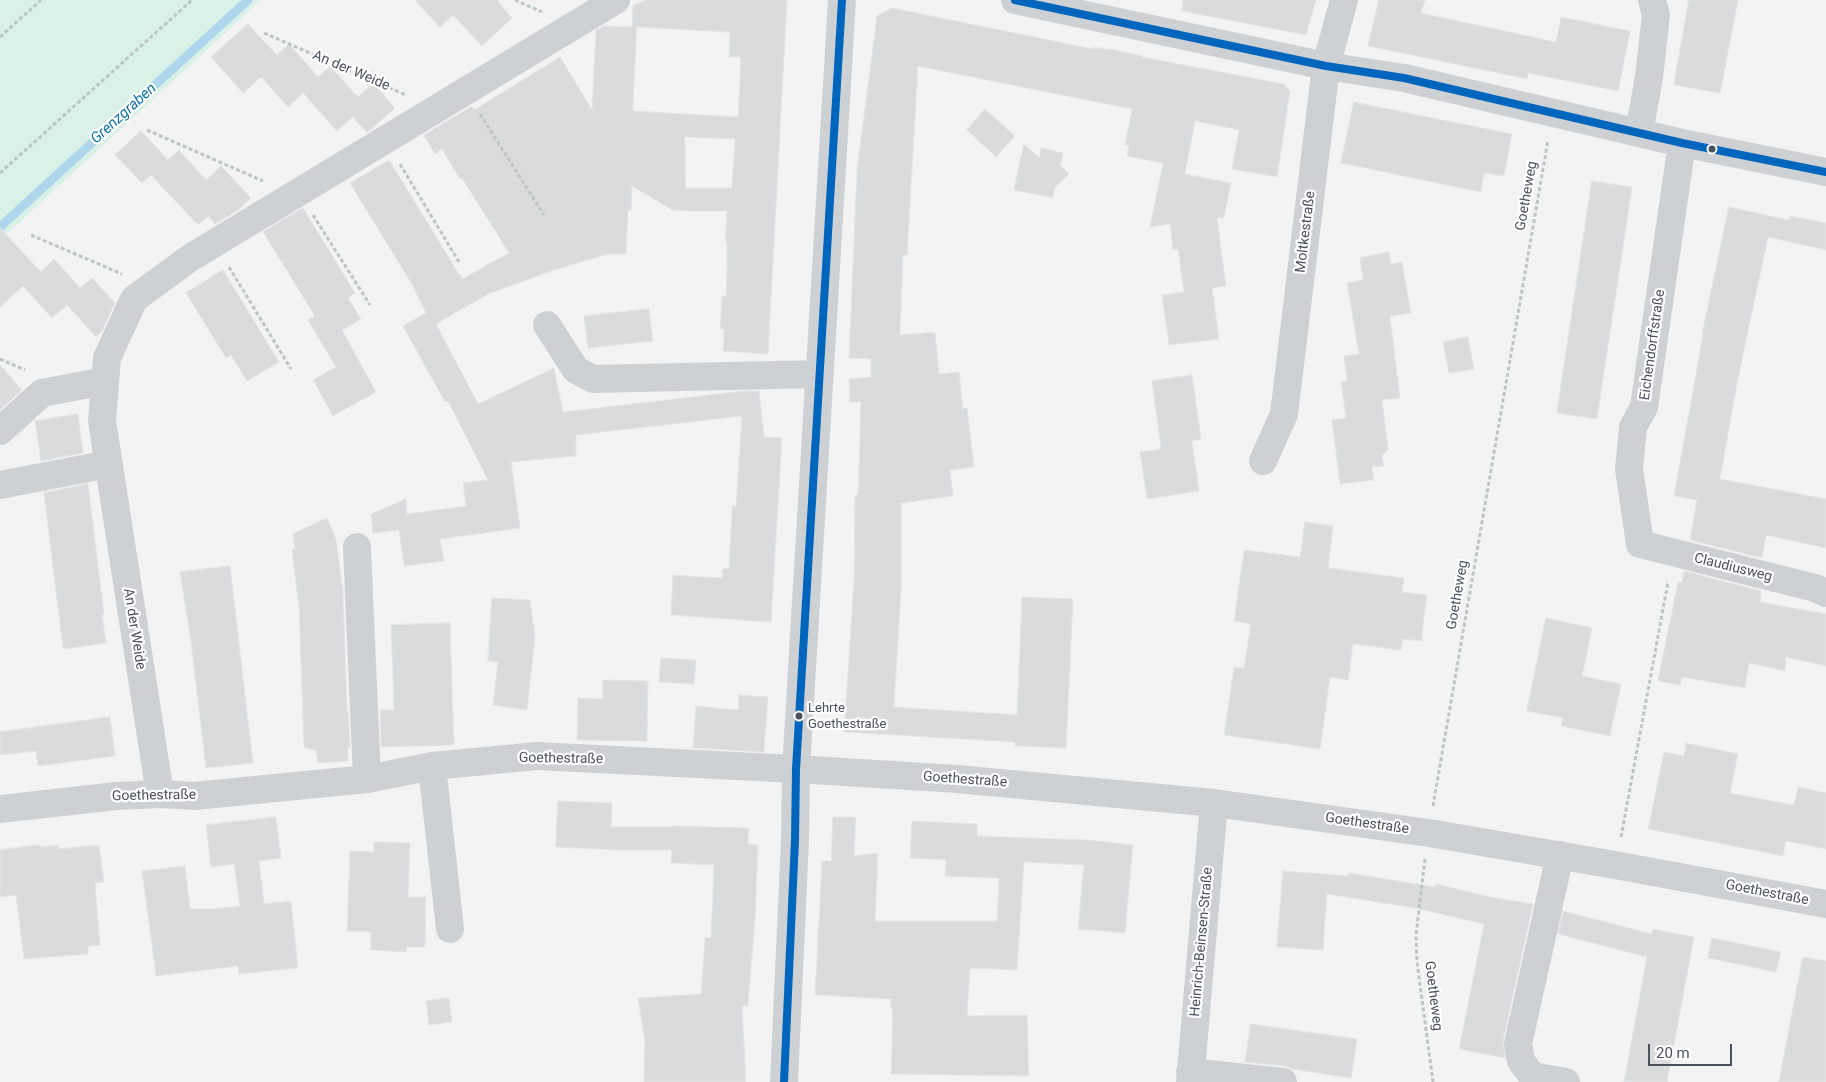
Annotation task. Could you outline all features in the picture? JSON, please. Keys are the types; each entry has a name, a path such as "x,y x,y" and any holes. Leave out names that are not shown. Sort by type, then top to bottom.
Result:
{"street":[{"name":"An der Weide","path":"160,794 102,421 107,358 134,299 214,243 616,0"},
{"path":"784,1082 795,850 796,769 842,0"},
{"path":"1014,0 1326,66 1404,78 1682,143 1826,172"},
{"name":"Moltkestraße","path":"1263,461 1284,414 1326,66 1344,0"},
{"path":"1639,133 1649,77 1656,15 1652,0"},
{"name":"Eichendorffstraße","path":"1640,544 1628,469 1633,427 1644,407 1682,143"},
{"path":"547,325 576,370 593,379 819,374"},
{"path":"0,431 42,393 105,381"},
{"path":"0,485 109,464"},
{"name":"Claudiusweg","path":"1640,544 1815,588 1826,593"},
{"path":"357,547 367,779"},
{"name":"Goethestraße","path":"0,809 116,796 160,794 194,796 367,779 432,766 537,756 796,769 967,779 1214,803 1429,833 1826,904"},
{"path":"432,766 450,929"},
{"name":"Heinrich-Beinsen-Straße","path":"1190,1077 1214,803"},
{"path":"1560,855 1518,1044 1521,1061 1532,1076 1566,1082"},
{"path":"1190,1077 1283,1082"}],"path":[{"path":"0,37 41,0"},
{"path":"0,173 192,0"},
{"name":"An der Weide","path":"264,33 438,108"},
{"path":"466,91 544,215"},
{"name":"Goetheweg","path":"1433,1082 1417,962 1416,935 1429,833 1552,113"},
{"path":"147,130 297,194 370,305"},
{"path":"385,140 459,262"},
{"path":"30,235 151,286"},
{"path":"214,243 291,369"},
{"path":"1615,865 1668,582 1640,544"}],"green space":[{"path":"0,0 261,0 0,240"}],"building":[{"path":"415,0 497,0 512,18 482,46 453,15 440,27"},
{"path":"646,0 787,0 768,354 723,351 724,329 720,329 722,296 726,297 727,241 725,241 727,211 672,210 632,186 631,210 628,210 626,254 608,254 554,270 488,294 436,324 478,404 554,368 563,412 743,391 759,391 764,437 782,438 771,622 671,615 673,575 722,578 723,568 729,569 732,506 736,506 742,416 576,435 576,456 511,462 520,528 440,539 444,561 404,566 399,530 373,533 371,514 406,499 407,514 466,506 463,483 488,480 448,401 445,402 403,326 426,313 413,286 350,183 389,160 462,279 509,253 442,149 435,154 424,135 472,106 474,110 560,57 592,110 596,30 604,26 632,27 633,6","holes":["637,27 730,32 729,57 741,57 738,117 633,111","685,137 735,139 732,188 686,188"]},
{"path":"1183,0 1316,0 1306,35 1182,11"},
{"path":"1379,0 1425,0 1421,13 1556,42 1561,17 1630,31 1618,91 1528,73 1527,79 1368,46"},
{"path":"1689,0 1738,0 1720,93 1674,85"},
{"path":"892,8 1093,49 1094,47 1110,49 1142,57 1284,84 1290,92 1277,177 1232,169 1239,130 1195,121 1185,174 1231,183 1224,217 1217,218 1226,286 1212,288 1219,339 1169,345 1162,295 1184,292 1178,249 1173,250 1170,224 1150,227 1163,163 1127,156 1129,146 1125,145 1132,109 918,66 907,255 903,255 900,335 935,332 939,374 959,372 963,409 967,408 974,467 950,470 953,496 901,503 901,590 894,707 1017,715 1022,597 1073,599 1066,748 1015,746 1015,742 844,732 854,581 855,495 858,495 861,402 850,402 849,379 871,377 871,359 849,358 857,170 877,16"},
{"path":"248,24 277,55 289,44 318,77 330,66 358,97 373,83 395,108 367,133 353,117 337,131 303,93 288,107 261,77 243,93 211,57"},
{"path":"1354,102 1512,134 1504,176 1484,173 1481,192 1341,163"},
{"path":"985,109 1015,136 996,157 967,130"},
{"path":"141,131 168,160 179,150 206,180 221,166 251,198 237,211 215,224 208,216 198,225 151,175 142,183 115,155"},
{"path":"1024,144 1039,158 1041,148 1063,153 1060,165 1069,174 1055,187 1053,198 1014,190"},
{"path":"1592,181 1632,187 1597,419 1557,413"},
{"path":"1729,207 1789,220 1790,216 1826,223 1826,250 1768,237 1738,378 1720,479 1826,499 1826,548 1766,535 1762,558 1690,540 1697,500 1674,496 1702,335"},
{"path":"303,208 355,293 348,298 361,319 342,330 376,392 333,416 313,380 336,367 308,320 315,316 263,232"},
{"path":"0,228 41,272 54,259 80,288 92,278 115,303 102,331 96,337 67,305 52,318 23,286 0,307"},
{"path":"1389,252 1391,264 1402,262 1411,313 1390,316 1400,398 1382,400 1388,449 1382,456 1384,466 1372,467 1374,480 1340,484 1332,420 1346,418 1341,381 1347,381 1344,356 1359,354 1347,283 1363,280 1360,258"},
{"path":"223,270 279,362 247,381 231,355 226,358 186,293"},
{"path":"649,309 653,341 588,348 584,316"},
{"path":"1468,337 1474,369 1449,373 1443,342"},
{"path":"0,365 22,390 0,410"},
{"path":"1192,375 1201,439 1192,441 1199,491 1147,499 1140,452 1161,449 1152,381"},
{"path":"78,414 83,453 41,461 35,421"},
{"path":"88,484 106,643 63,649 44,493"},
{"path":"327,518 336,539 343,591 350,748 348,748 348,761 318,763 316,751 304,747 299,607 292,550 295,549 293,534"},
{"path":"1305,522 1333,526 1328,568 1404,578 1402,592 1427,595 1421,641 1403,639 1401,650 1353,644 1348,680 1330,677 1320,749 1224,735 1234,667 1244,668 1251,624 1234,621 1244,550 1300,557"},
{"path":"230,566 253,763 206,768 191,642 180,572"},
{"path":"1684,571 1761,591 1760,602 1826,614 1826,666 1786,657 1785,671 1749,663 1745,688 1682,677 1680,685 1658,681 1678,582 1682,583"},
{"path":"492,598 530,600 535,638 527,710 493,705 498,662 488,661"},
{"path":"1546,618 1592,628 1582,676 1621,684 1610,736 1561,726 1563,718 1527,711"},
{"path":"450,623 454,745 381,747 380,710 394,710 391,625"},
{"path":"661,658 696,660 694,684 659,682"},
{"path":"603,680 648,681 647,741 577,740 578,698 603,699"},
{"path":"739,695 768,697 764,752 693,748 696,706 738,710"},
{"path":"110,717 115,756 38,766 36,751 0,755 0,732"},
{"path":"1686,743 1738,754 1730,793 1794,805 1798,787 1826,793 1826,849 1786,841 1783,856 1648,829 1664,752 1684,756"},
{"path":"558,801 612,803 611,827 749,828 748,844 758,845 755,919 748,1006 742,1006 746,1082 644,1082 645,1042 638,998 701,994 705,938 711,938 714,865 671,863 672,850 556,847"},
{"path":"276,817 281,858 259,861 264,904 291,901 298,968 239,974 238,966 156,976 142,871 185,866 190,909 240,906 234,864 211,867 206,825"},
{"path":"833,817 856,817 854,856 878,853 875,921 997,921 999,878 945,876 946,860 910,858 912,821 977,824 977,836 1087,840 1133,845 1125,933 1078,929 1084,865 1024,862 1017,970 970,968 967,1016 1027,1015 1029,1076 891,1074 893,1009 891,1009 891,999 815,995 822,861 831,861"},
{"path":"374,842 410,843 408,897 426,897 425,947 407,947 406,952 371,950 371,932 347,931 350,851 374,852"},
{"path":"39,845 40,847 58,845 58,849 99,845 104,882 95,883 100,945 88,946 88,954 24,959 16,895 0,897 0,850"},
{"path":"1283,871 1348,876 1348,873 1435,887 1436,884 1490,897 1533,904 1503,1041 1505,1058 1459,1049 1484,924 1415,908 1327,894 1323,950 1277,947"},
{"path":"1563,911 1652,934 1653,929 1694,937 1667,1082 1624,1082 1647,957 1558,934"},
{"path":"1712,938 1781,952 1776,972 1708,958"},
{"path":"1803,957 1826,961 1826,1082 1779,1082"},
{"path":"449,998 452,1022 429,1025 426,1001"},
{"path":"1251,1024 1357,1039 1351,1078 1292,1069 1285,1066 1245,1062"}],"waterway":[{"name":"Grenzgraben","path":"0,227 248,0"}],"transit line":[{"path":"784,1082 795,840 796,769 842,0"},
{"path":"1015,0 1326,66 1404,78 1682,143 1826,172"}],"place":[{"name":"Lehrte Goethestraße","path":"799,716"}]}
